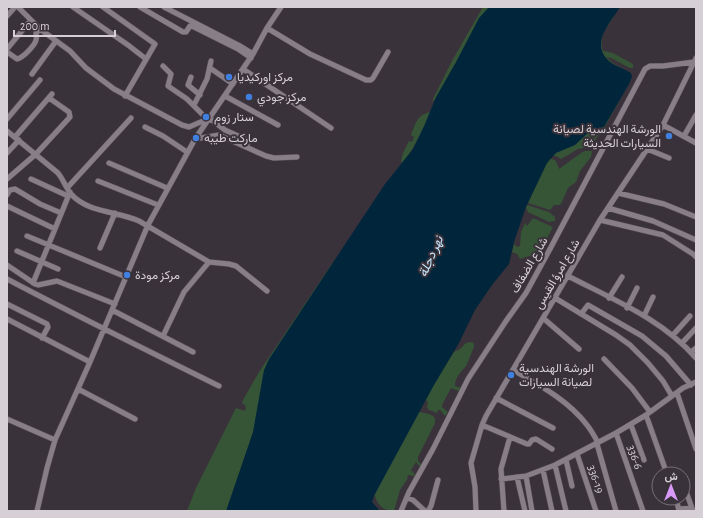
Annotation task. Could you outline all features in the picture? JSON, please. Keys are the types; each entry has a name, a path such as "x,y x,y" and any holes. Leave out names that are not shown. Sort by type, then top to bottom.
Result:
{"street":[{"path":"7,16 16,7 70,51 104,82 125,96 186,127 203,121 213,121 233,134 247,140 248,142 246,147"},
{"path":"72,7 122,40 146,59"},
{"path":"103,7 153,42 154,46 125,96"},
{"path":"140,7 183,32 186,32 190,26 192,26 252,56"},
{"path":"164,7 240,46 252,56"},
{"path":"37,511 55,440 148,225 187,152 252,56 267,28 281,7"},
{"path":"31,20 7,50 17,59 22,58 36,42 36,33 40,28"},
{"path":"267,28 310,54 366,80 371,80 373,78 388,52"},
{"path":"32,74 56,41"},
{"name":"شارع امرؤ القيس","path":"476,511 475,487 471,463 482,425 496,398 600,220 663,125 687,79 695,60"},
{"name":"شارع الضفاف","path":"401,511 468,379 533,281 645,69 650,66 663,66 695,60"},
{"path":"194,105 207,78 212,61"},
{"path":"162,66 171,74 168,86 194,105 208,120"},
{"path":"210,68 233,84"},
{"path":"243,69 331,128"},
{"path":"191,77 188,85 200,95"},
{"path":"7,119 40,80"},
{"path":"7,153 17,138 51,96 69,112 70,117 36,154 7,179"},
{"path":"225,96 278,125"},
{"path":"684,136 696,115"},
{"path":"33,283 68,192 131,118"},
{"path":"663,125 696,143"},
{"path":"145,127 163,136 187,152"},
{"path":"7,131 58,173 63,179 68,192"},
{"path":"195,139 219,135 266,156 274,158 297,157"},
{"path":"647,149 669,158"},
{"path":"109,163 167,188"},
{"path":"31,179 68,192 84,204 128,216 148,225 209,262 236,266 267,291"},
{"path":"98,181 158,205"},
{"path":"7,195 10,190 15,189 40,204 61,213"},
{"path":"618,193 664,204 696,217"},
{"path":"7,206 55,229"},
{"path":"608,208 653,221 696,240"},
{"path":"100,248 115,213"},
{"path":"600,220 663,235 696,258"},
{"path":"27,236 126,277"},
{"path":"17,251 58,269"},
{"path":"164,336 184,292 209,262"},
{"path":"7,265 38,285 57,281 115,304"},
{"path":"568,276 644,316 674,335 696,358"},
{"path":"609,298 622,277"},
{"path":"7,279 67,311 219,386"},
{"path":"627,308 637,288"},
{"path":"644,316 653,297"},
{"path":"555,298 630,345 663,381 672,396"},
{"path":"7,304 47,324 48,327 42,338"},
{"path":"501,479 526,476 566,460 631,425 693,383 666,356 642,336 588,305 581,314"},
{"path":"112,310 193,352"},
{"path":"674,335 690,316"},
{"path":"543,318 579,349"},
{"path":"7,319 90,362"},
{"path":"682,343 696,328"},
{"path":"691,352 696,348"},
{"path":"604,359 632,388 648,413 665,466"},
{"path":"513,370 565,402 586,424 598,443 616,511"},
{"path":"78,389 135,419"},
{"path":"677,393 696,449"},
{"path":"496,398 553,428"},
{"path":"7,419 55,440"},
{"path":"482,425 527,444 536,439 552,449"},
{"path":"631,425 644,460"},
{"name":"336-6","path":"616,433 643,511"},
{"path":"504,511 501,469 510,437"},
{"name":"336-19","path":"577,454 596,511"},
{"path":"566,460 572,486"},
{"path":"555,465 566,511"},
{"path":"543,470 552,511"},
{"path":"526,476 532,511"},
{"path":"517,477 525,511"},
{"path":"407,498 413,500 426,511 431,506 438,480"},
{"path":"679,510 693,510"}],"green space":[{"path":"483,7 491,7 448,76 437,99 432,101 452,61"},
{"path":"605,30 602,39 603,51 613,53 633,64 633,68 606,57 614,64 631,73 631,79 607,123 591,146 578,149 561,159 556,156 550,158 581,68"},
{"path":"430,112 428,117 429,120 404,163 402,163 403,153 409,141 412,142 414,137 411,135 417,120"},
{"path":"585,151 592,151 591,157 580,171 576,182 568,188 561,204 554,205 550,210 528,203 542,171 550,158 556,161 559,169 581,153"},
{"path":"527,205 549,212 555,217 555,221 549,222 528,212 526,207"},
{"path":"533,218 553,227 537,257 529,256 520,259 517,254 512,252 514,244 517,247 520,246 521,232 525,223 527,226"},
{"path":"333,262 236,511 187,511 196,488 236,408 245,411 246,406 242,403 243,400 259,372"},
{"path":"472,342 474,347 466,366 455,383 455,386 461,388 459,391 451,388 442,405 442,407 448,412 445,416 440,410 438,410 437,413 429,410 427,407 428,402 426,400 419,412 429,414 435,418 435,423 418,457 418,461 422,465 419,466 416,462 411,470 415,474 414,476 408,475 407,480 400,490 394,511 382,507 375,495 372,501 373,505 380,511 365,511 425,396 454,352 466,343"}],"water":[{"name":"نهر دجلة","path":"489,7 620,7 604,32 601,46 609,61 631,73 632,77 629,84 604,127 591,130 575,145 556,153 547,163 526,207 514,242 509,264 475,310 459,343 434,385 375,494 372,502 380,511 226,511 253,432 264,370 269,359 385,184 413,149 436,97 479,18"}],"place":[{"name":"مركز اوركيديا","path":"229,77"},
{"name":"مركز جودي","path":"249,97"},
{"name":"ستار زوم","path":"206,117"},
{"name":"الورشة الهندسية لصيانة السيارات الحديثة","path":"669,136"},
{"name":"ماركت طيبه","path":"196,138"},
{"name":"مركز مودة","path":"127,275"},
{"name":"الورشة الهندسية لصيانة السيارات","path":"511,375"}]}
